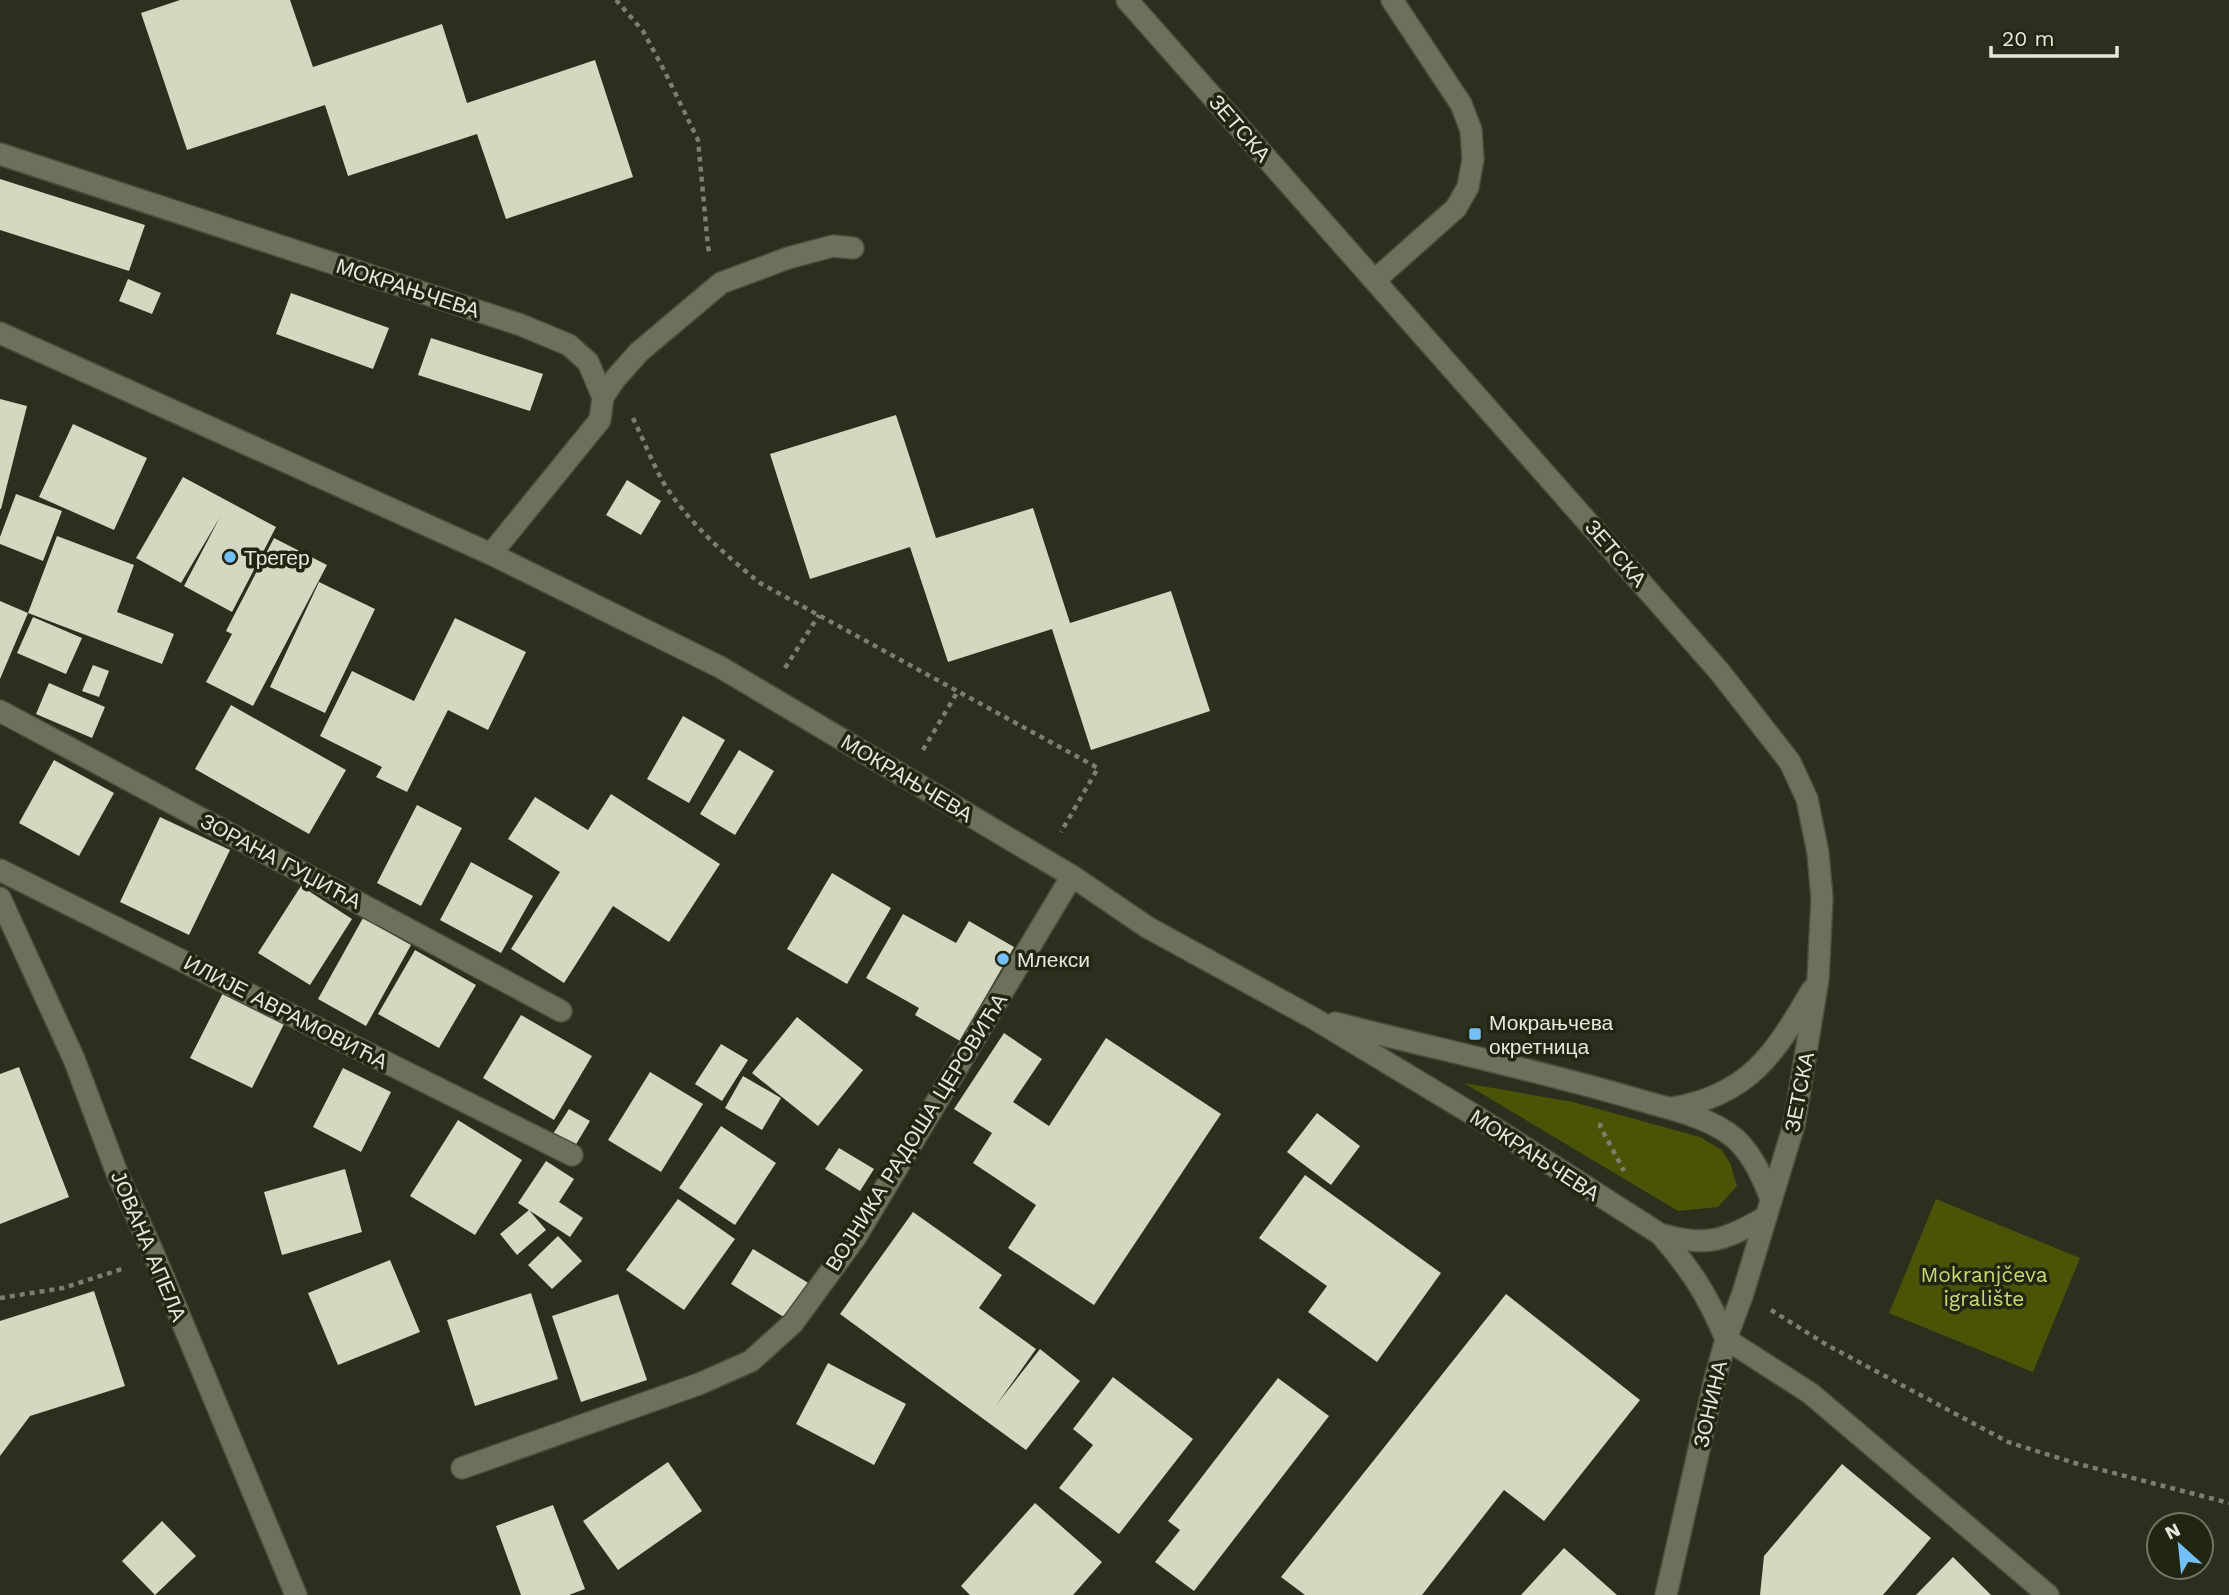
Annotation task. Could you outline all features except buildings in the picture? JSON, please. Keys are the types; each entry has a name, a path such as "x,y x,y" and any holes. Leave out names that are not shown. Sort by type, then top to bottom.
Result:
{"street":[{"name":"ЗЕТСКА","path":"1127,0 1719,671 1790,762 1807,799 1818,852 1822,898 1818,979 1794,1125 1769,1208"},
{"path":"1375,280 1456,208 1468,187 1473,159 1471,130 1461,104 1392,0"},
{"name":"МОКРАЊЧЕВА","path":"0,154 547,335 569,345 588,362 603,397"},
{"path":"491,554 600,420 603,397 639,352 721,283 788,258 833,246 853,248"},
{"name":"МОКРАЊЧЕВА","path":"0,333 491,554 720,667 1072,876 1147,927 1313,1018 1474,1115 1660,1234 1684,1241 1730,1237 1769,1208 1760,1172 1731,1135 1710,1123 1612,1092 1313,1018"},
{"name":"ЗОРАНА ГУЏИЋА","path":"0,711 561,1011"},
{"name":"ИЛИЈЕ АВРАМОВИЋА","path":"0,870 572,1155"},
{"name":"ВОЈНИКА РАДОША ЦЕРОВИЋА","path":"462,1468 699,1384 751,1361 793,1323 855,1238 1072,876"},
{"name":"ЈОВАНА АПЕЛА","path":"0,898 74,1059 117,1173 155,1257 296,1595"},
{"path":"1667,1108 1698,1103 1721,1094 1748,1077 1767,1059 1790,1027 1818,979"},
{"name":"ЗОНИНА","path":"1666,1595 1714,1379 1769,1208"},
{"path":"1660,1234 1700,1284 1726,1339 1810,1393 2048,1595"}],"path":[{"path":"615,0 643,31 698,140 708,247 721,283"},
{"path":"615,379 664,483 698,527 760,583 1098,768 1044,860"},
{"path":"768,695 819,615"},
{"path":"907,777 958,691"},
{"path":"1612,1092 1600,1126 1631,1183 1620,1210"},
{"path":"0,1297 64,1289 155,1257"},
{"path":"1743,1293 1827,1345 2008,1442 2075,1463 2229,1503"}],"green space":[{"path":"1464,1083 1573,1102 1700,1137 1722,1150 1730,1163 1737,1186 1718,1207 1678,1211"},
{"name":"Mokranjčeva igralište","path":"1936,1199 2080,1258 2033,1372 1889,1313"}],"place":[{"name":"Трегер","path":"230,557"},
{"name":"Млекси","path":"1003,959"},
{"name":"Мокрањчева окретница","path":"1475,1034"}]}
